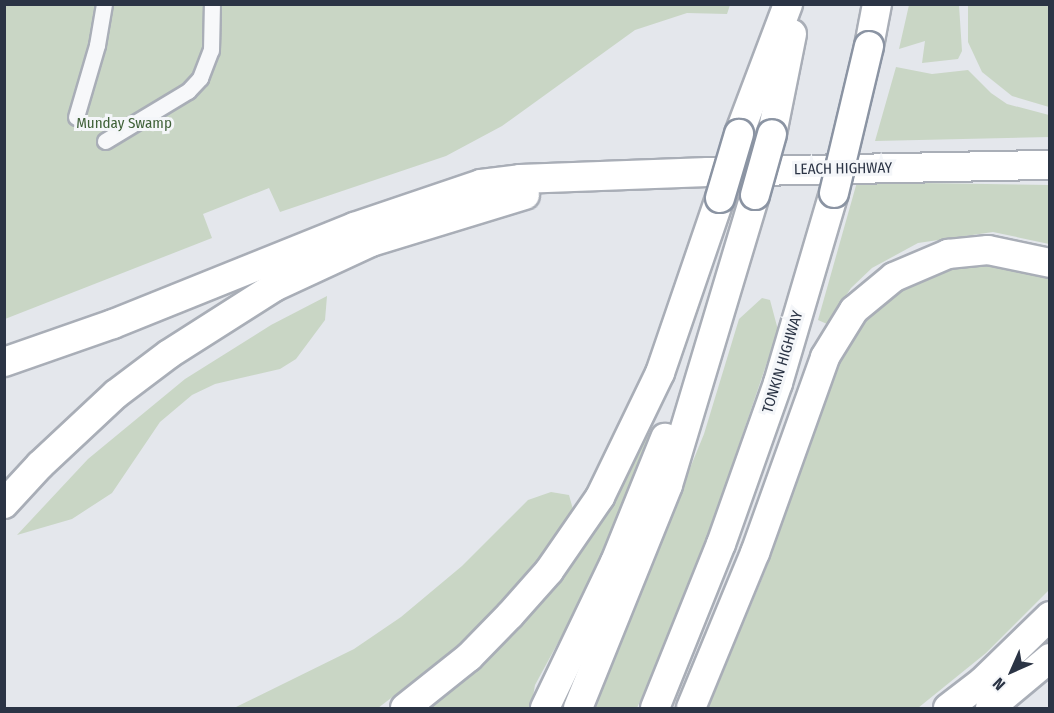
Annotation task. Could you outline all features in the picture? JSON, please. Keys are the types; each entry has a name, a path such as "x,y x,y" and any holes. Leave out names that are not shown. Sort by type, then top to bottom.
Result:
{"highway":[{"path":"405,708 469,657 510,615 549,571 600,497 660,373 720,198 739,134 788,4"},
{"path":"578,708 668,485 738,258 772,134 798,4"},
{"name":"TONKIN HIGHWAY","path":"655,708 721,544 778,383 834,193 877,4"},
{"name":"LEACH HIGHWAY","path":"636,175 1050,165"},
{"path":"4,362 113,324 354,227 481,184 520,179 636,175"},
{"path":"4,504 40,465 116,394 169,354 274,287 371,242 440,218 541,191 636,175"},
{"path":"691,708 754,553 825,357 854,310 894,277 948,254 988,250 1050,262"},
{"path":"545,708 615,562 738,258"},
{"path":"948,708 982,682 1050,616"},
{"path":"990,708 1050,658"},
{"path":"1019,708 1050,685"}],"street":[{"path":"76,117 97,45 104,4"},
{"path":"105,141 188,90 200,78 211,50 212,4"}],"green space":[{"name":"Munday Swamp","path":"4,5 730,5 727,14 687,13 635,30 502,126 446,156 280,212 269,188 203,214 212,238 5,319"},
{"path":"909,5 959,5 962,51 958,59 922,63 925,41 899,49"},
{"path":"968,5 1049,5 1049,107 1012,96 982,72 968,42"},
{"path":"896,67 932,74 968,70 991,93 1007,104 1049,115 1049,137 875,141"},
{"path":"857,182 1049,185 1049,244 993,232 918,243 872,268 851,288 827,324 818,320"},
{"path":"968,261 997,261 1049,274 1049,590 986,653 918,708 708,708 764,574 825,397 853,332 886,294"},
{"path":"327,296 325,320 296,359 280,369 215,384 192,395 160,422 112,493 72,519 17,535 88,459 185,379 271,325"},
{"path":"762,298 770,300 778,330 705,545 666,643 637,708 592,708 704,434 739,319"},
{"path":"643,432 653,434 593,578 535,685 531,708 427,708"},
{"path":"551,492 569,495 574,513 538,560 497,609 449,654 378,708 234,708 354,649 401,617 462,566 528,500"}]}
